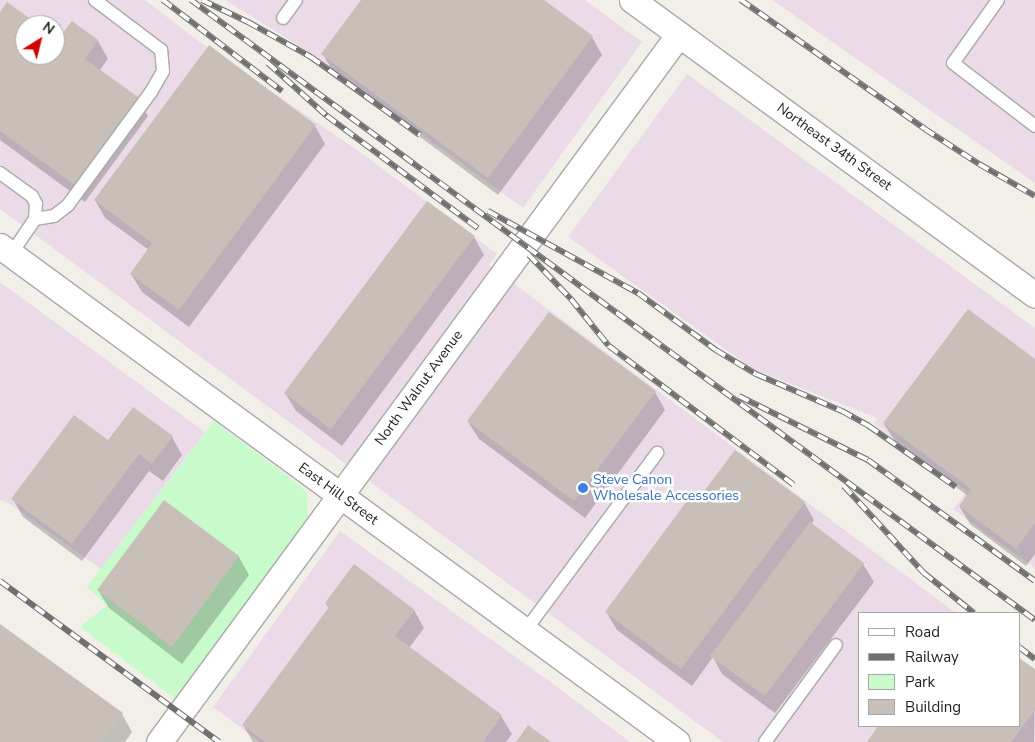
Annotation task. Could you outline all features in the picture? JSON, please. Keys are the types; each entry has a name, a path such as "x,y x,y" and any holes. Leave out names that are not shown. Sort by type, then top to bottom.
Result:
{"street":[{"name":"Northeast 34th Street","path":"632,0 1035,295"},
{"name":"North Walnut Avenue","path":"159,742 679,34"},
{"name":"East Hill Street","path":"6,250 677,742"}],"lane":[{"path":"35,219 54,216 68,205 151,92 163,71 161,50 95,0"},
{"path":"283,18 296,0"},
{"path":"998,0 953,63 1035,126"},
{"path":"0,173 32,196 37,210 35,219 6,250"},
{"path":"526,631 657,453"},
{"path":"765,742 836,645"}],"shaded area":[{"name":"Steve Canon Wholesale Accessories","path":"0,0 145,0 200,42 360,152 497,254 489,265 955,612 858,612 858,727 1020,727 1020,661 1035,671 1035,742 723,742 0,209"},
{"path":"225,0 585,0 642,42 523,208 312,54"},
{"path":"772,0 1035,0 1035,183"},
{"path":"687,74 1035,328 1035,568 953,509 967,491 874,424 877,418 753,369 568,237"},
{"path":"0,282 205,432 101,569 10,504 0,500"},
{"path":"340,531 552,683 630,742 260,742 213,707"}],"green space":[{"path":"214,421 298,484 307,493 308,519 175,699 80,627 107,605 87,587"}],"building":[{"path":"361,0 544,0 593,36 488,178 321,54"},
{"path":"7,2 25,15 15,15 15,65 65,65 65,30 72,21 98,40 85,59 138,97 75,185 0,131 0,12"},
{"path":"209,45 316,125 179,310 130,274 152,243 94,200"},
{"path":"427,201 475,236 331,429 284,393"},
{"path":"968,309 1035,359 1035,523 1016,549 959,506 971,489 883,423"},
{"path":"549,312 656,391 574,501 467,421"},
{"path":"133,407 173,436 152,464 139,454 72,544 11,499 74,415 108,440"},
{"path":"735,450 805,502 681,669 605,612 692,494 699,498"},
{"path":"164,500 239,556 172,647 97,590"},
{"path":"810,522 864,563 765,696 710,656"},
{"path":"354,564 415,610 395,636 502,715 483,742 265,742 242,725 329,607 325,603"},
{"path":"0,624 123,713 102,742 0,742"},
{"path":"1020,659 1035,669 1035,710 1011,742 867,742 877,727 1020,727"},
{"path":"528,725 551,742 516,742"}],"railway":[{"path":"163,0 282,91"},
{"path":"191,0 1035,620"},
{"path":"202,0 248,22 311,57 420,135"},
{"path":"741,0 925,129 979,164 1035,196"},
{"path":"268,63 327,116 478,228"},
{"path":"488,211 638,293 716,350 756,374 842,411 869,426 956,487"},
{"path":"529,255 571,299 609,346 794,485"},
{"path":"739,396 868,460 1035,581"},
{"path":"844,486 924,573 973,612"},
{"path":"0,581 219,742"},
{"path":"1020,648 1035,659"}],"place":[{"name":"Steve Canon Wholesale Accessories","path":"583,488"}]}
